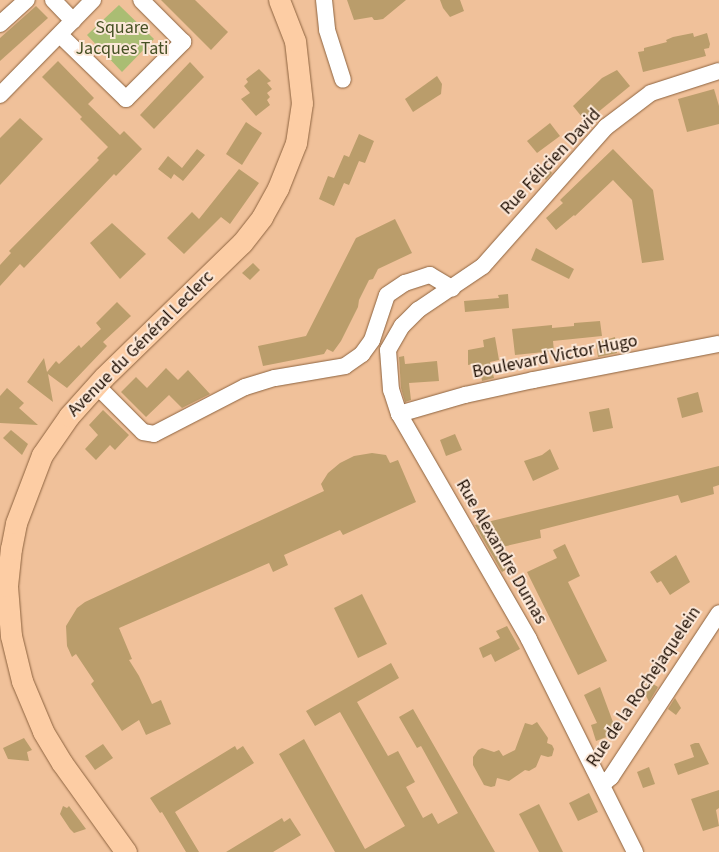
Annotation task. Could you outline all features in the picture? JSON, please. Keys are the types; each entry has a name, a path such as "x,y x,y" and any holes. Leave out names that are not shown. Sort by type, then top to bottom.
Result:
{"main road":[{"name":"Avenue du Général Leclerc","path":"126,852 62,763 43,731 19,672 4,601 16,523 39,463 69,416 96,385 242,242 262,217 278,188 296,143 302,103 295,41 279,0"}],"street":[{"path":"0,24 27,0"},
{"path":"53,0 73,21"},
{"path":"60,35 126,99 182,42 140,0"},
{"path":"324,0 327,30 343,80"},
{"path":"0,95 91,1"},
{"name":"Rue Félicien David","path":"452,288 482,266 606,127 651,94 719,71"},
{"path":"96,385 143,432 154,434 245,388 275,378 345,366 362,354 372,340 387,295 405,283 430,275 452,288"},
{"name":"Rue Alexandre Dumas","path":"452,288 418,310 402,326 388,350 391,390 399,414 529,640 603,784 635,852"},
{"name":"Boulevard Victor Hugo","path":"399,414 513,385 719,344"},
{"name":"Rue de la Rochejaquelein","path":"603,784 611,777 719,613"}],"green space":[{"name":"Square Jacques Tati","path":"119,5 154,39 122,72 87,35"}],"building":[{"path":"161,0 195,0 228,32 211,50"},
{"path":"347,0 406,0 383,19 374,20 372,17 354,20"},
{"path":"440,0 460,0 464,11 450,17"},
{"path":"36,6 48,18 0,61 0,38"},
{"path":"693,33 694,37 707,33 710,44 709,48 704,49 706,56 643,72 638,52 644,51 644,48 667,42 666,40 673,37"},
{"path":"58,61 94,98 88,104 120,135 124,131 142,149 116,176 114,174 24,268 20,264 0,286 0,265 11,253 9,251 99,160 97,158 108,147 80,119 82,117 42,77"},
{"path":"190,62 204,77 154,129 140,115"},
{"path":"259,69 271,81 267,83 272,89 267,93 270,97 267,100 270,105 256,116 241,99 250,93 244,86 248,82 246,79"},
{"path":"617,70 630,86 586,122 573,106 602,78"},
{"path":"437,76 442,84 441,94 413,112 405,99"},
{"path":"714,89 719,106 719,124 687,132 678,99"},
{"path":"20,118 43,139 0,185 0,138"},
{"path":"246,122 262,133 242,165 226,154"},
{"path":"550,123 560,136 537,153 527,141"},
{"path":"359,134 374,141 365,163 359,161 349,185 344,183 334,206 319,199 328,176 334,178 344,155 349,157"},
{"path":"197,149 205,155 183,181 174,174 171,179 158,169 168,156 182,168"},
{"path":"613,149 653,190 664,260 642,263 632,200 613,180 575,216 556,230 546,218 563,203 560,200"},
{"path":"546,165 552,173 546,180 539,172"},
{"path":"239,169 259,183 230,224 221,217 184,254 167,238 192,212 199,219"},
{"path":"395,219 412,253 378,269 373,279 369,280 341,341 333,352 327,349 324,354 263,366 258,346 306,336 356,238"},
{"path":"112,223 146,254 120,279 90,243"},
{"path":"536,248 574,269 569,279 531,260"},
{"path":"253,263 260,270 250,280 242,273"},
{"path":"508,294 509,308 465,312 464,301 499,298 498,295"},
{"path":"117,302 131,316 103,342 107,346 67,388 48,374 53,402 27,382 44,358 47,372 56,361 59,364 79,345 81,348 101,329 96,323"},
{"path":"600,321 602,336 553,341 554,351 515,355 512,329 552,325 552,328 574,326 574,323"},
{"path":"495,337 499,360 490,362 494,378 482,381 479,363 468,365 468,350 484,347 483,340"},
{"path":"615,337 617,353 598,357 596,343"},
{"path":"404,356 405,364 437,361 439,381 409,383 411,400 405,402 401,388 399,357"},
{"path":"166,368 178,380 188,370 210,394 182,408 169,395 146,417 121,392 136,377 147,388"},
{"path":"7,388 24,403 19,408 38,425 0,423 0,396"},
{"path":"698,392 703,412 682,418 677,398"},
{"path":"609,408 613,428 593,432 589,412"},
{"path":"103,410 129,435 115,450 110,445 96,460 85,449 98,435 89,425"},
{"path":"11,430 28,444 22,455 3,438"},
{"path":"455,434 462,450 446,456 440,440"},
{"path":"550,449 559,469 533,481 524,461 542,455"},
{"path":"372,453 386,455 390,463 398,460 416,502 343,535 340,530 284,555 288,565 273,572 269,563 119,628 132,659 129,660 152,704 161,700 171,724 146,735 139,720 122,731 91,684 94,681 76,654 72,657 67,646 66,626 77,608 85,602 324,491 321,484 328,473 340,463 354,456"},
{"path":"719,466 719,485 713,487 714,494 681,503 678,495 540,530 541,538 502,547 512,566 502,572 475,525"},
{"path":"565,544 580,576 568,582 607,661 578,675 527,572 557,558 553,550"},
{"path":"676,555 690,582 670,595 661,581 657,583 650,572"},
{"path":"362,594 387,644 358,658 334,608"},
{"path":"507,626 520,649 495,662 491,654 483,658 479,648 500,638 496,631"},
{"path":"391,663 399,678 357,702 388,756 398,751 415,782 406,787 423,818 432,813 438,824 458,813 421,746 417,748 399,717 413,709 495,852 335,852 279,754 304,739 365,849 405,826 340,712 315,726 306,711"},
{"path":"648,681 658,687 649,702 643,689"},
{"path":"600,687 617,733 596,741 591,725 597,723 584,695"},
{"path":"675,698 681,708 676,715 668,709"},
{"path":"537,722 548,738 547,743 552,745 554,749 552,756 541,755 536,767 529,771 525,770 509,781 497,778 495,786 484,785 473,765 473,757 478,750 482,748 494,752 499,750 503,756 515,750 525,723 532,725"},
{"path":"24,738 32,750 27,752 29,761 8,759 3,748"},
{"path":"699,743 709,764 678,775 674,764 694,757 690,745"},
{"path":"103,744 113,758 95,770 85,756"},
{"path":"235,746 237,750 243,746 254,763 175,812 199,852 186,852 162,812 160,813 150,798"},
{"path":"649,767 655,784 643,788 637,772"},
{"path":"719,790 719,808 716,810 719,826 703,831 691,799"},
{"path":"589,793 598,812 578,821 569,803"},
{"path":"539,804 563,852 539,852 519,814"},
{"path":"63,806 67,808 69,806 86,829 74,833 70,829 60,814"},
{"path":"282,818 284,822 290,818 301,835 273,852 226,852"}]}
